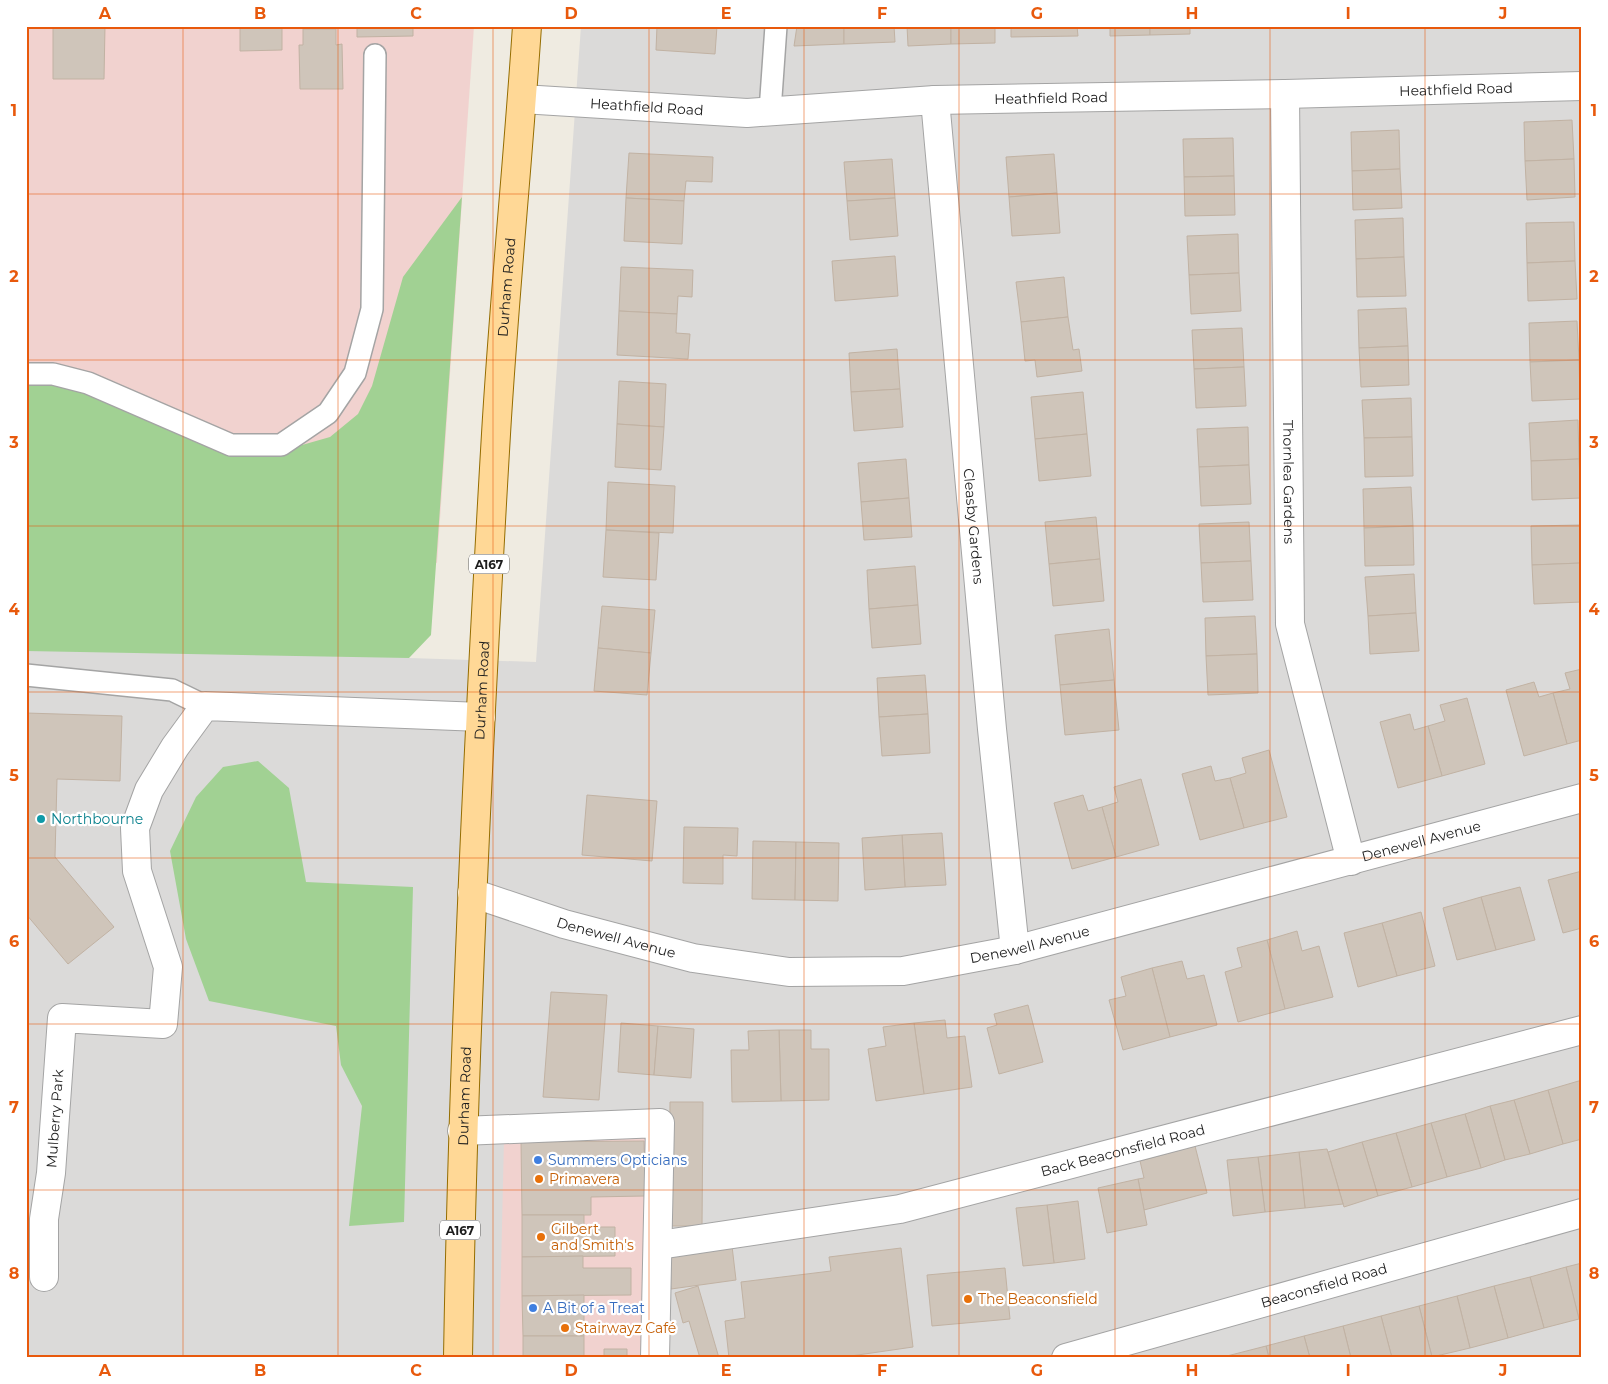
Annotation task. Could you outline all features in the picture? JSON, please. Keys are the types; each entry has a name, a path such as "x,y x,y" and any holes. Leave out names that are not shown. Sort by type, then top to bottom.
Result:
{"main road":[{"name":"Durham Road","path":"458,1358 462,1131 481,717 496,430 527,26"}],"street":[{"name":"Heathfield Road","path":"522,99 747,113 935,100 1285,94 1582,86"},
{"name":"Thornlea Gardens","path":"1285,94 1290,624 1351,861"},
{"name":"Cleasby Gardens","path":"935,100 984,641 1015,950"},
{"path":"205,706 481,717"},
{"name":"Mulberry Park","path":"44,1277 35,1218 51,1173 62,1018 163,1024 168,967 137,871 135,828 149,790 175,747 205,706"},
{"name":"Denewell Avenue","path":"472,893 564,924 693,958 789,972 903,970 1015,950 1582,798"},
{"name":"Back Beaconsfield Road","path":"658,1245 900,1209 1582,1030"},
{"path":"462,1131 660,1122 655,1358"},
{"name":"Beaconsfield Road","path":"1066,1358 1582,1213"}],"lane":[{"path":"770,111 776,26"},
{"path":"26,374 53,374 88,383 231,445 281,445 328,413 355,373 372,309 375,55"},
{"path":"26,675 172,690 205,706"}],"shaded area":[{"path":"26,26 474,26 437,563 26,451"},
{"path":"581,26 1582,26 1582,1358 26,1358 26,574 409,658 536,662"},
{"path":"651,1132 652,1358 499,1358 504,1138"}],"green space":[{"path":"462,197 431,635 409,658 26,651 26,365 93,387 260,457 330,437 358,414 372,386 403,277"},
{"path":"258,761 289,788 306,882 413,887 404,1222 349,1226 362,1106 341,1065 336,1026 209,1001 186,939 170,851 196,797 223,767"}],"building":[{"path":"53,26 105,26 104,79 53,79"},
{"path":"240,26 282,26 282,50 240,51"},
{"path":"357,26 413,26 413,36 357,37"},
{"path":"657,26 717,26 715,54 656,50"},
{"path":"797,26 844,26 844,44 794,46"},
{"path":"844,26 894,26 895,42 844,44"},
{"path":"907,26 951,26 951,44 908,46"},
{"path":"951,26 995,26 995,43 951,44"},
{"path":"1011,26 1077,26 1078,36 1011,37"},
{"path":"1110,26 1150,26 1150,35 1110,36"},
{"path":"1150,26 1190,26 1190,34 1150,35"},
{"path":"303,29 336,29 336,45 342,44 343,89 300,89 299,45 303,45"},
{"path":"1572,120 1574,159 1525,161 1524,122"},
{"path":"1399,130 1400,169 1352,171 1351,132"},
{"path":"1233,138 1234,176 1184,177 1183,139"},
{"path":"629,153 713,157 712,182 686,181 684,201 626,198"},
{"path":"1054,154 1057,193 1009,197 1006,157"},
{"path":"892,159 895,198 847,201 844,162"},
{"path":"1574,159 1575,197 1527,200 1525,161"},
{"path":"1400,169 1402,208 1353,210 1352,171"},
{"path":"1234,176 1235,215 1185,216 1184,177"},
{"path":"1057,193 1060,233 1012,236 1009,197"},
{"path":"626,198 684,201 682,244 624,241"},
{"path":"895,198 898,236 850,240 847,201"},
{"path":"1403,218 1404,257 1356,259 1355,220"},
{"path":"1574,222 1575,261 1527,263 1526,223"},
{"path":"1238,234 1239,273 1189,275 1187,236"},
{"path":"895,256 898,296 835,301 832,261"},
{"path":"1404,257 1406,296 1357,297 1356,259"},
{"path":"1575,261 1577,299 1528,301 1527,263"},
{"path":"621,267 693,270 692,297 678,296 677,314 619,311"},
{"path":"1239,273 1241,311 1191,314 1189,275"},
{"path":"1064,277 1068,317 1021,322 1016,282"},
{"path":"1406,308 1408,346 1359,348 1358,310"},
{"path":"619,311 677,314 676,333 690,334 688,359 617,355"},
{"path":"1068,317 1073,350 1079,349 1082,371 1037,377 1035,360 1025,361 1021,322"},
{"path":"1577,321 1579,360 1530,362 1529,323"},
{"path":"1242,328 1244,367 1194,369 1192,330"},
{"path":"1408,346 1409,385 1361,387 1359,348"},
{"path":"897,349 900,389 851,392 849,353"},
{"path":"1579,360 1580,399 1532,401 1530,362"},
{"path":"1244,367 1246,406 1196,408 1194,369"},
{"path":"619,381 666,384 664,427 617,424"},
{"path":"900,389 903,427 854,431 851,392"},
{"path":"1083,392 1087,434 1035,439 1031,397"},
{"path":"1411,398 1412,437 1364,438 1362,400"},
{"path":"1578,420 1579,459 1531,461 1529,423"},
{"path":"617,424 664,427 661,470 615,467"},
{"path":"1248,427 1249,465 1199,467 1197,429"},
{"path":"1087,434 1091,476 1039,481 1035,439"},
{"path":"1412,437 1413,476 1365,477 1364,438"},
{"path":"906,459 909,498 861,502 858,463"},
{"path":"1579,459 1581,498 1532,500 1531,461"},
{"path":"1249,465 1251,504 1201,506 1199,467"},
{"path":"608,482 675,486 673,533 606,530"},
{"path":"1411,487 1413,526 1364,528 1363,489"},
{"path":"909,498 912,537 864,540 861,502"},
{"path":"1096,517 1100,559 1049,564 1045,522"},
{"path":"1249,522 1251,561 1201,563 1199,524"},
{"path":"1580,525 1581,563 1532,565 1531,526"},
{"path":"1413,526 1414,565 1365,566 1364,528"},
{"path":"606,530 659,533 656,580 603,577"},
{"path":"1100,559 1104,601 1053,606 1049,564"},
{"path":"1251,561 1253,600 1203,602 1201,563"},
{"path":"1581,563 1582,602 1534,604 1532,565"},
{"path":"915,566 918,605 869,609 867,570"},
{"path":"1414,574 1416,613 1368,616 1365,577"},
{"path":"918,605 921,644 872,648 869,609"},
{"path":"602,606 655,610 651,653 598,648"},
{"path":"1416,613 1419,651 1370,654 1368,616"},
{"path":"1255,616 1257,654 1206,656 1205,618"},
{"path":"1109,629 1114,680 1060,685 1055,635"},
{"path":"598,648 651,653 647,695 594,691"},
{"path":"1257,654 1258,693 1208,695 1206,656"},
{"path":"1582,669 1582,740 1567,744 1553,693 1570,689 1565,673"},
{"path":"925,675 928,714 879,717 877,678"},
{"path":"1114,680 1119,730 1065,735 1060,685"},
{"path":"1534,682 1539,697 1553,693 1567,744 1524,756 1506,690"},
{"path":"1467,698 1485,764 1442,776 1428,726 1445,721 1440,705"},
{"name":"Northbourne","path":"26,713 122,716 120,781 57,779 55,857 114,927 68,964 26,914"},
{"path":"928,714 930,753 882,756 879,717"},
{"path":"1410,714 1414,730 1428,726 1442,776 1398,788 1380,722"},
{"path":"1269,750 1287,817 1244,828 1230,778 1246,773 1242,758"},
{"path":"1211,766 1215,781 1230,778 1244,828 1200,840 1182,774"},
{"path":"1141,779 1159,845 1116,857 1102,807 1118,802 1114,787"},
{"path":"587,795 657,801 652,861 582,855"},
{"path":"1083,795 1088,811 1102,807 1116,857 1072,869 1054,803"},
{"path":"684,827 738,828 737,856 723,855 723,884 683,883"},
{"path":"942,833 946,885 905,887 902,835"},
{"path":"902,835 905,887 865,890 862,838"},
{"path":"753,841 796,842 795,900 752,899"},
{"path":"796,842 839,843 838,901 795,900"},
{"path":"1582,871 1582,928 1563,933 1548,880"},
{"path":"1520,887 1535,940 1496,950 1481,897"},
{"path":"1481,897 1496,950 1457,960 1443,908"},
{"path":"1421,912 1435,966 1397,976 1382,923"},
{"path":"1382,923 1397,976 1358,987 1344,933"},
{"path":"1297,931 1302,951 1319,946 1333,997 1285,1009 1267,940"},
{"path":"1267,940 1285,1009 1238,1022 1225,972 1242,967 1237,948"},
{"path":"1182,961 1187,979 1204,975 1217,1025 1170,1037 1152,968"},
{"path":"1152,968 1170,1037 1123,1050 1109,1000 1126,996 1121,977"},
{"path":"551,992 607,995 599,1100 543,1097"},
{"path":"1028,1005 1043,1062 999,1074 987,1028 997,1025 994,1014"},
{"path":"945,1020 947,1038 965,1036 972,1087 924,1094 914,1023"},
{"path":"621,1023 658,1026 654,1075 618,1072"},
{"path":"914,1023 924,1094 876,1101 868,1049 886,1046 883,1027"},
{"path":"658,1026 694,1029 691,1078 654,1075"},
{"path":"779,1030 811,1030 811,1049 829,1049 829,1100 781,1101"},
{"path":"779,1030 781,1101 732,1102 731,1050 749,1050 748,1031"},
{"path":"1582,1080 1582,1139 1563,1144 1548,1090"},
{"path":"1548,1090 1563,1144 1530,1154 1514,1100"},
{"path":"1514,1100 1530,1154 1505,1160 1490,1106"},
{"path":"670,1102 703,1102 702,1226 669,1226"},
{"path":"1490,1106 1505,1160 1481,1168 1465,1114"},
{"path":"1465,1114 1481,1168 1447,1177 1431,1123"},
{"path":"1431,1123 1447,1177 1412,1187 1396,1133"},
{"path":"1396,1133 1412,1187 1378,1196 1362,1142"},
{"path":"644,1141 645,1196 591,1197 591,1215 522,1215 521,1142"},
{"path":"1362,1142 1378,1196 1344,1207 1328,1152"},
{"path":"1195,1146 1207,1193 1144,1210 1138,1179 1144,1178 1140,1161"},
{"path":"1327,1149 1343,1204 1305,1208 1299,1152"},
{"path":"1299,1152 1305,1208 1265,1212 1258,1157"},
{"path":"1258,1157 1265,1212 1233,1216 1227,1160"},
{"path":"1138,1179 1147,1225 1107,1233 1098,1188"},
{"path":"1078,1201 1085,1259 1054,1263 1047,1205"},
{"path":"1047,1205 1054,1263 1023,1266 1016,1208"},
{"path":"522,1215 584,1215 584,1227 615,1227 615,1256 522,1257"},
{"path":"732,1246 736,1280 671,1289 666,1254"},
{"path":"901,1248 913,1347 837,1358 729,1358 725,1321 745,1318 741,1282 831,1271 829,1257"},
{"path":"583,1256 583,1268 631,1268 631,1295 522,1296 522,1257"},
{"path":"1582,1263 1582,1318 1579,1319 1566,1267"},
{"path":"1566,1267 1579,1319 1544,1328 1530,1277"},
{"path":"1005,1268 1010,1319 932,1326 927,1275"},
{"path":"1530,1277 1544,1328 1508,1338 1494,1286"},
{"path":"698,1286 719,1358 700,1358 689,1321 683,1323 675,1293"},
{"path":"1494,1286 1508,1338 1470,1348 1457,1296"},
{"path":"584,1295 584,1336 523,1336 522,1296"},
{"path":"1457,1296 1470,1348 1432,1357 1419,1306"},
{"path":"1419,1306 1432,1357 1392,1358 1381,1316"},
{"path":"1381,1316 1392,1358 1351,1358 1343,1326"},
{"path":"1343,1326 1351,1358 1310,1358 1304,1336"},
{"path":"523,1336 584,1336 584,1356 604,1356 604,1349 627,1349 627,1358 523,1358"},
{"path":"1304,1336 1310,1358 1269,1358 1266,1346"},
{"path":"1266,1346 1269,1358 1228,1358 1227,1356"}],"place":[{"name":"Northbourne","path":"41,819"},
{"name":"Summers Opticians","path":"538,1160"},
{"name":"Primavera","path":"539,1179"},
{"name":"Gilbert and Smith's","path":"541,1237"},
{"name":"The Beaconsfield","path":"968,1299"},
{"name":"A Bit of a Treat","path":"533,1308"},
{"name":"Stairwayz Café","path":"565,1328"}]}
